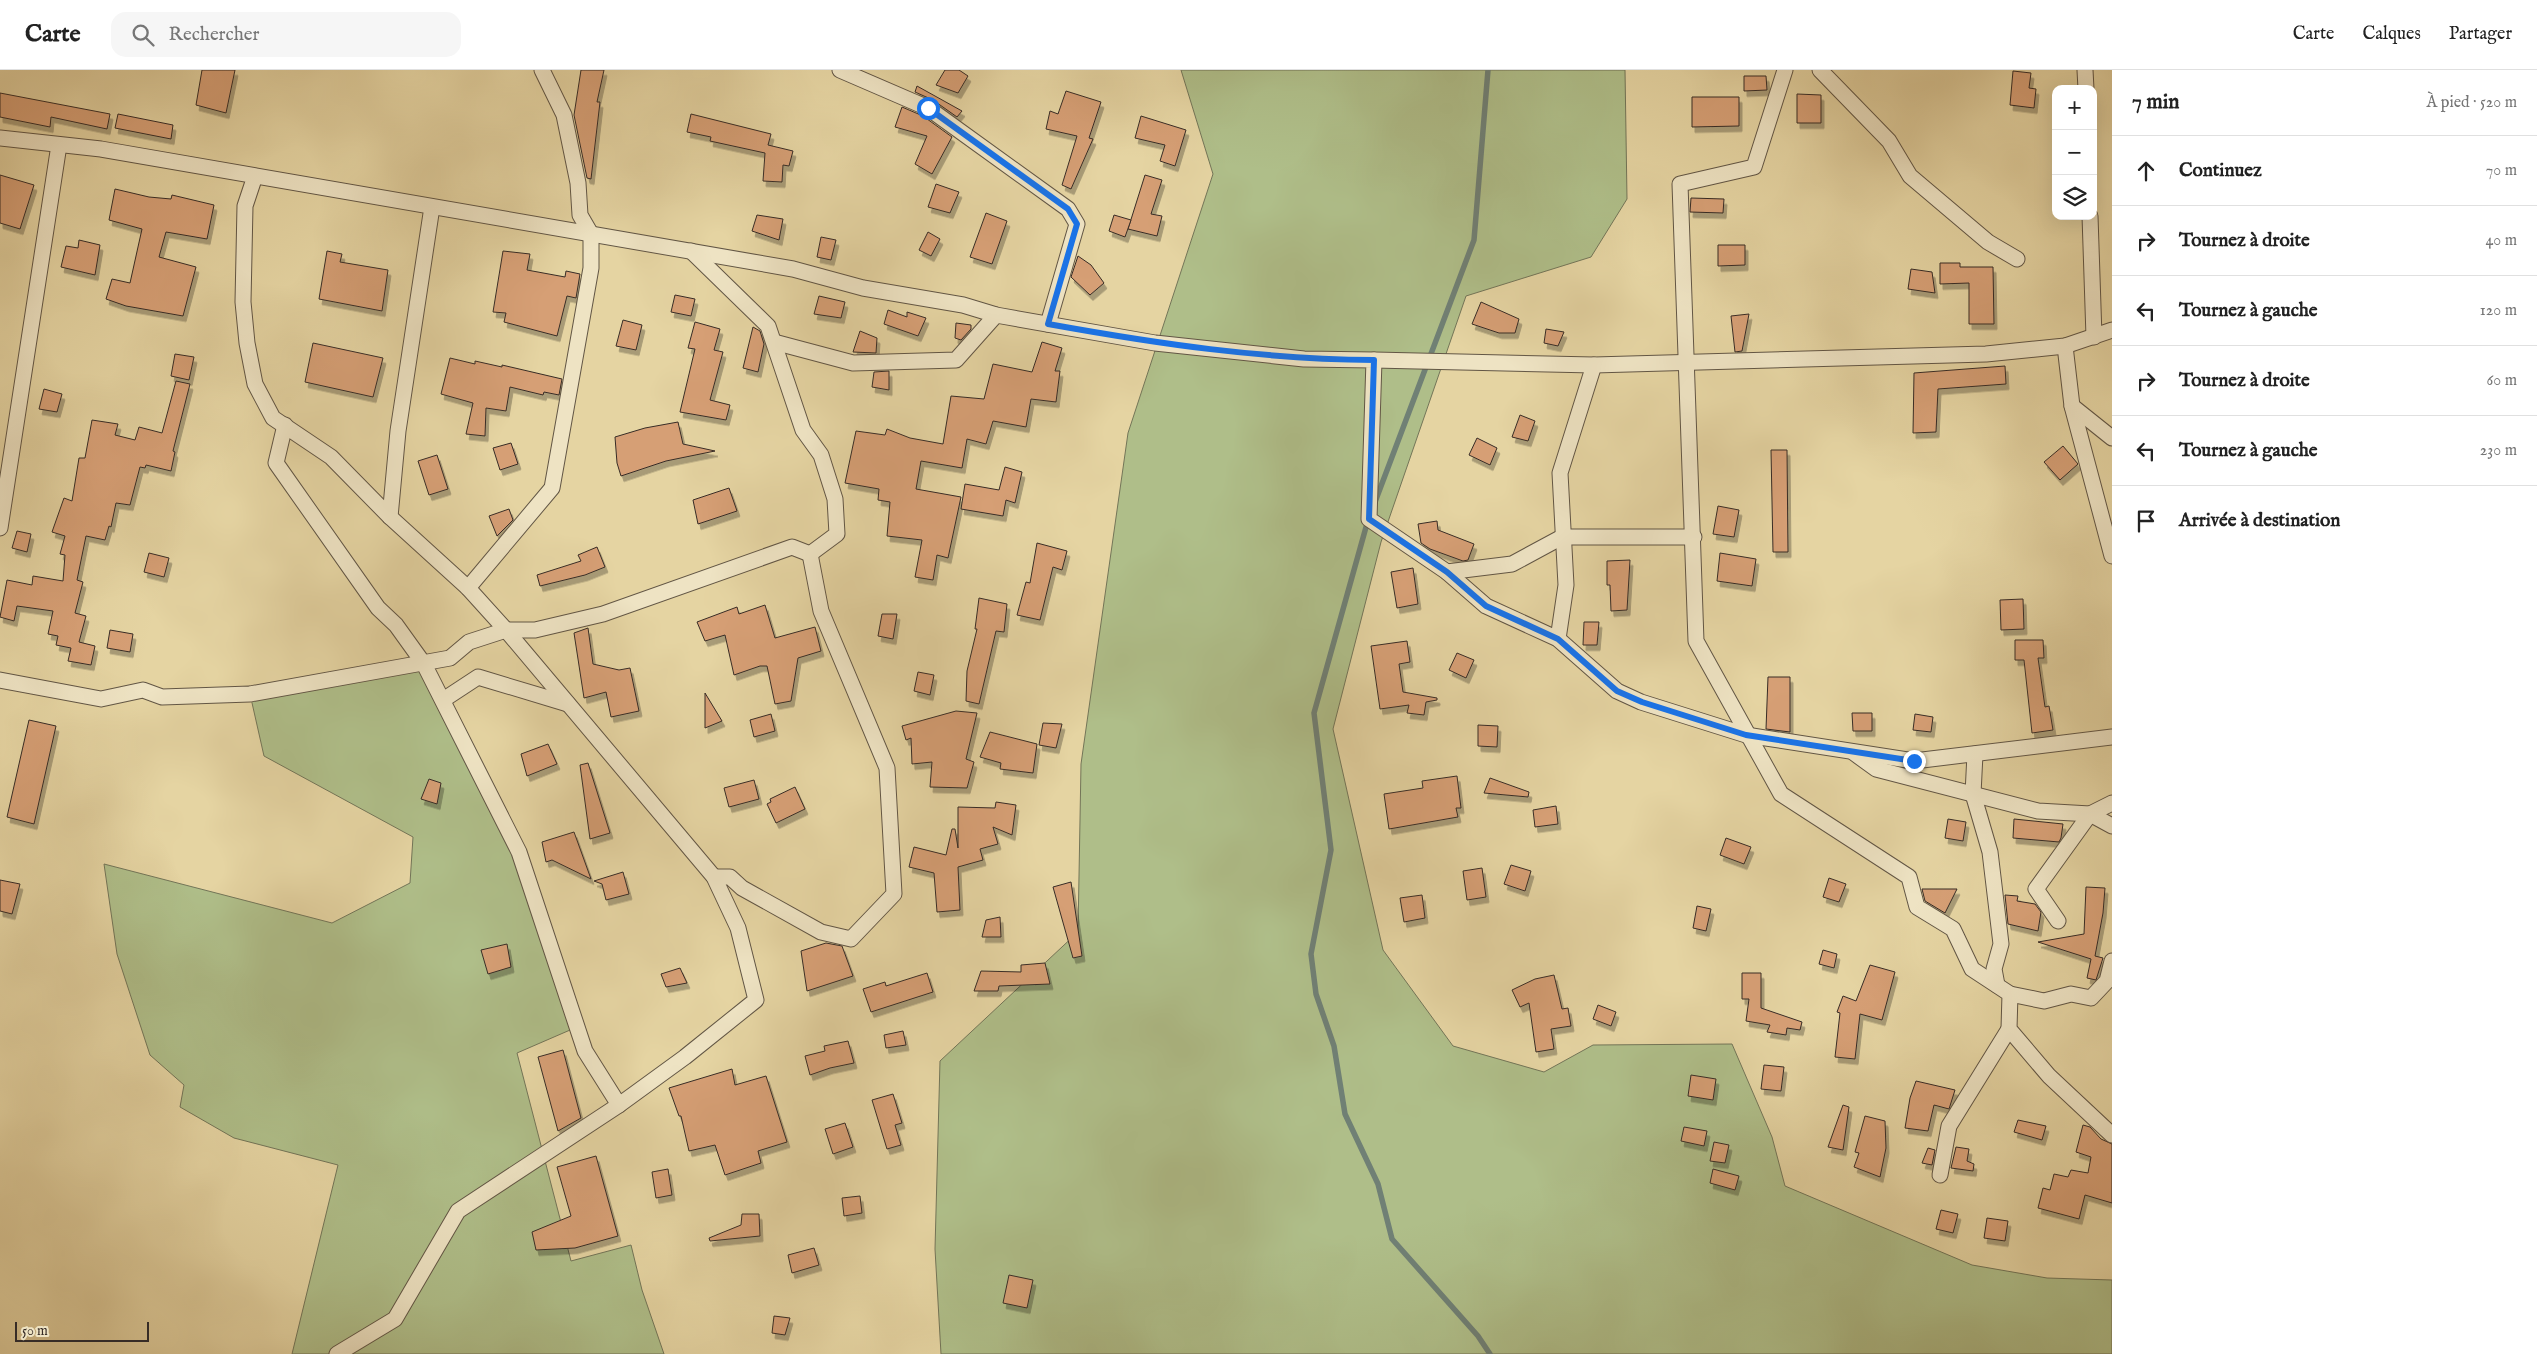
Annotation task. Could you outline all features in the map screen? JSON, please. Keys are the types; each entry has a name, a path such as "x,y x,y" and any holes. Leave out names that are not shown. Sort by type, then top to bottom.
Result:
{"street":[{"path":"468,588 552,488 591,268 591,234 580,215 578,183 564,115 542,70"},
{"path":"840,70 928,108 1068,209 1077,224 1048,324"},
{"path":"1785,70 1754,167 1680,184 1694,537 1696,641 1746,735 1781,794 1909,877 1917,907 1953,929 1972,969 2004,989 2044,1001 2071,994 2091,998 2107,980 2112,961"},
{"path":"1820,70 1889,140 1910,176 1988,242 2017,259"},
{"path":"2085,70 2086,85"},
{"path":"0,138 101,149 691,251 793,269 863,288 963,305 996,315 1155,343 1236,353 1304,359 1594,365 1687,363 1986,354 2065,346 2112,330"},
{"path":"0,528 59,144"},
{"path":"255,176 245,206 243,302 247,344 255,384 273,418 331,458 390,517 468,588 506,630 714,877 738,928 756,1000 685,1057 619,1105 458,1211 395,1319 337,1354"},
{"path":"390,517 398,431 432,206"},
{"path":"2090,220 2094,337"},
{"path":"691,251 768,326 804,430 821,454 835,499 837,534 810,554"},
{"path":"774,342 853,363 956,360 996,315"},
{"path":"2065,346 2072,406 2112,556"},
{"path":"1374,360 1369,519 1447,572 1486,606 1558,639 1617,691 1642,702 1746,735 1914,761 2112,737"},
{"path":"1558,639 1566,585 1560,473 1594,365"},
{"path":"2072,406 2112,438"},
{"path":"285,425 276,463 378,608 396,625 424,664 519,852 584,1051 619,1105"},
{"path":"1447,572 1512,564 1562,537 1694,537"},
{"path":"0,680 101,699 143,690 162,697 250,694 450,658 469,642 506,630 536,630 603,614 792,548 810,554"},
{"path":"714,877 730,877 742,888 821,932 851,939 894,894 887,768 821,611 810,554"},
{"path":"442,700 478,677 568,704"},
{"path":"1850,751 1876,769 2038,811 2090,814 2112,826"},
{"path":"1975,754 1973,794 1990,852 2001,944 1994,969 2004,989 2009,1029 2050,1076 2112,1135"},
{"path":"2058,921 2036,889 2090,814 2112,803"},
{"path":"1940,1175 1949,1126 2009,1029"}],"green space":[{"path":"1181,70 1625,70 1627,199 1591,257 1466,296 1381,542 1333,729 1383,950 1453,1046 1544,1072 1593,1045 1732,1044 1772,1137 1785,1186 1972,1265 2047,1278 2112,1280 2112,1354 941,1354 935,1249 940,1061 1078,932 1081,764 1128,433 1213,174"},
{"path":"424,664 519,852 577,1027 517,1053 571,1261 631,1245 642,1290 664,1354 292,1354 338,1165 234,1138 180,1107 184,1085 150,1055 117,954 104,864 332,923 410,883 413,837 264,756 250,694"}],"building":[{"path":"202,70 235,70 226,113 196,105"},
{"path":"581,70 604,70 597,102 600,102 591,179 587,178 574,115"},
{"path":"945,70 959,70 968,76 958,93 936,85"},
{"path":"2013,71 2031,73 2029,88 2036,89 2034,108 2010,105"},
{"path":"1744,76 1766,76 1767,90 1744,91"},
{"path":"917,86 962,111 957,117 933,100 915,92"},
{"path":"1066,91 1101,102 1089,138 1093,139 1071,189 1062,185 1077,136 1046,129 1050,111 1058,114"},
{"path":"0,93 110,114 107,129 51,117 50,127 0,117"},
{"path":"1797,94 1821,95 1821,123 1797,123"},
{"path":"1692,97 1739,97 1739,126 1692,127"},
{"path":"902,107 923,116 952,137 932,174 915,164 927,136 895,127"},
{"path":"118,114 173,125 171,139 115,128"},
{"path":"691,114 771,134 768,145 793,151 789,166 783,165 782,182 763,181 765,153 710,141 711,137 687,132"},
{"path":"1141,116 1186,130 1175,166 1160,161 1165,145 1135,138"},
{"path":"0,175 34,185 20,229 0,223"},
{"path":"1145,175 1162,180 1151,214 1162,216 1157,236 1128,229"},
{"path":"936,184 959,192 950,213 928,207"},
{"path":"115,189 149,197 171,199 172,195 214,205 207,239 166,232 159,257 196,267 183,316 126,306 106,299 112,279 130,283 142,229 109,220"},
{"path":"1691,198 1724,199 1723,213 1690,212"},
{"path":"986,213 1007,221 992,264 970,257"},
{"path":"757,215 783,219 779,240 752,231"},
{"path":"1114,215 1131,220 1125,237 1109,231"},
{"path":"928,232 940,239 931,256 919,250"},
{"path":"821,237 836,240 831,260 817,257"},
{"path":"79,240 100,245 95,275 61,267 66,246 78,248"},
{"path":"1718,245 1745,245 1745,265 1718,266"},
{"path":"327,251 342,254 340,262 388,270 382,311 319,299"},
{"path":"503,251 530,254 527,270 565,277 566,271 580,274 576,298 567,296 557,336 504,322 506,313 493,312"},
{"path":"1078,256 1091,265 1104,283 1090,295 1071,277"},
{"path":"1940,263 1960,263 1960,267 1993,267 1994,324 1969,324 1969,283 1940,284"},
{"path":"1911,269 1932,272 1935,293 1908,289"},
{"path":"675,295 695,299 691,316 671,312"},
{"path":"819,296 845,302 841,318 814,314"},
{"path":"1481,302 1519,319 1515,333 1499,333 1472,324"},
{"path":"888,310 907,317 907,312 926,318 918,336 884,324"},
{"path":"1749,314 1742,351 1735,352 1731,316"},
{"path":"623,320 642,325 636,350 616,346"},
{"path":"695,322 720,329 714,350 723,352 710,400 730,405 726,420 680,412 695,349 688,348"},
{"path":"956,323 971,325 971,329 961,340 955,338"},
{"path":"753,327 760,331 764,344 758,372 743,368"},
{"path":"1546,329 1564,332 1558,346 1544,343"},
{"path":"860,331 877,338 876,353 853,352"},
{"path":"1042,342 1062,348 1055,371 1060,371 1056,402 1031,399 1026,427 993,421 986,444 967,439 962,468 921,461 916,489 961,497 948,558 937,555 933,580 915,577 922,540 887,536 890,502 878,500 879,489 845,483 856,431 885,435 887,429 910,438 943,444 951,396 984,399 993,364 1032,372"},
{"path":"313,343 383,358 373,397 305,382"},
{"path":"175,354 194,357 189,380 171,376"},
{"path":"450,358 475,364 475,361 502,367 502,365 562,379 559,395 544,392 543,395 510,387 506,411 486,408 485,436 466,434 473,403 441,394"},
{"path":"2005,366 2006,384 1938,389 1936,432 1913,433 1914,373"},
{"path":"889,371 889,390 872,387 874,372"},
{"path":"176,381 190,384 173,451 175,452 171,471 146,465 145,468 140,467 130,505 116,503 111,527 109,526 105,540 86,536 77,580 83,582 75,613 86,616 79,642 95,646 91,665 68,661 71,648 56,645 58,636 48,634 53,611 17,606 14,621 0,617 7,580 32,585 33,576 63,581 65,555 60,554 65,536 52,532 64,498 72,501 79,458 85,458 92,420 118,424 115,435 135,440 139,427 162,433"},
{"path":"44,389 62,394 57,412 39,409"},
{"path":"1520,415 1535,421 1528,441 1512,437"},
{"path":"678,422 683,444 715,451 666,461 621,476 617,463 615,437 645,428"},
{"path":"1477,438 1497,448 1490,465 1469,455"},
{"path":"511,443 518,464 500,470 493,448"},
{"path":"2063,446 2078,464 2060,480 2044,462"},
{"path":"1771,450 1787,450 1788,552 1773,552"},
{"path":"437,455 448,489 429,495 418,461"},
{"path":"1005,467 1022,472 1015,503 1006,500 1003,516 961,509 965,484 999,490"},
{"path":"729,488 737,511 698,524 693,500"},
{"path":"1718,506 1739,510 1734,537 1713,534"},
{"path":"509,509 513,520 497,536 489,516"},
{"path":"1437,521 1438,530 1474,544 1468,560 1463,561 1430,549 1421,543 1418,524"},
{"path":"17,531 31,534 27,552 12,548"},
{"path":"1037,543 1067,551 1062,570 1053,567 1040,620 1017,615 1026,582 1030,583"},
{"path":"597,547 605,567 585,575 540,586 537,575 581,561 578,555"},
{"path":"149,553 169,558 164,577 144,572"},
{"path":"1720,553 1756,559 1752,586 1717,581"},
{"path":"1630,560 1627,610 1611,611 1610,585 1607,585 1607,561"},
{"path":"1413,568 1418,604 1397,608 1391,572"},
{"path":"979,598 1007,604 1004,632 996,631 979,704 966,701 967,671 977,629 975,629"},
{"path":"2023,599 2024,629 2001,630 2000,600"},
{"path":"765,605 775,638 815,627 821,651 798,658 791,701 775,704 767,666 760,666 734,675 725,635 705,641 697,622 737,607 739,614"},
{"path":"882,614 897,614 893,639 878,636"},
{"path":"1584,622 1599,622 1597,645 1583,645"},
{"path":"588,628 593,664 619,670 630,668 639,711 611,717 606,692 584,698 574,633"},
{"path":"110,630 133,634 130,652 107,648"},
{"path":"2015,640 2043,640 2044,658 2038,658 2045,707 2049,706 2053,730 2032,733 2024,660 2015,660"},
{"path":"1407,641 1410,662 1399,664 1403,692 1437,698 1437,700 1426,702 1424,715 1407,713 1409,705 1380,709 1371,646"},
{"path":"1457,653 1474,660 1466,678 1449,670"},
{"path":"918,672 934,675 930,695 914,691"},
{"path":"1768,677 1790,677 1790,732 1766,729"},
{"path":"705,693 722,721 705,728"},
{"path":"956,711 977,713 966,759 974,762 967,788 930,787 932,762 912,764 911,738 906,740 902,726"},
{"path":"1852,713 1872,713 1872,731 1853,731"},
{"path":"771,714 775,731 754,737 750,720"},
{"path":"1915,714 1933,717 1931,732 1913,730"},
{"path":"29,720 56,726 34,824 7,817"},
{"path":"1043,723 1062,724 1056,748 1039,745"},
{"path":"1478,725 1498,726 1497,747 1478,746"},
{"path":"990,732 1037,744 1033,773 1000,769 1001,763 980,757"},
{"path":"548,744 557,764 527,776 521,754"},
{"path":"588,763 610,833 590,839 580,765"},
{"path":"1457,776 1461,808 1456,808 1458,817 1389,829 1384,794 1423,788 1422,781"},
{"path":"1490,778 1529,792 1528,797 1484,793"},
{"path":"429,779 441,783 437,804 421,799"},
{"path":"754,780 759,799 729,807 724,788"},
{"path":"795,787 805,809 776,823 767,804 771,802 770,799"},
{"path":"996,802 1016,805 1012,835 993,827 998,844 980,849 983,860 958,867 960,910 937,912 934,873 909,867 914,847 946,855 952,829 955,829 958,848 958,807 995,808"},
{"path":"1556,806 1558,824 1535,827 1533,810"},
{"path":"1948,819 1966,822 1963,841 1945,838"},
{"path":"2014,819 2063,824 2061,838 2059,842 2013,838"},
{"path":"574,832 591,879 552,860 546,862 542,842"},
{"path":"1726,838 1751,847 1744,864 1720,855"},
{"path":"1511,865 1531,871 1525,891 1504,884"},
{"path":"1482,868 1486,897 1467,900 1463,871"},
{"path":"623,872 629,894 606,900 602,884 594,881"},
{"path":"1829,878 1846,884 1839,902 1823,897"},
{"path":"0,880 20,884 12,914 0,911"},
{"path":"1071,882 1082,956 1073,958 1053,887"},
{"path":"2086,887 2105,888 2103,913 2095,956 2103,958 2096,980 2087,978 2091,959 2038,942 2084,934"},
{"path":"1922,889 1957,889 1945,913 1925,901"},
{"path":"1422,895 1425,918 1404,922 1400,898"},
{"path":"2005,895 2018,896 2017,901 2035,904 2041,912 2038,931 2008,924"},
{"path":"1697,906 1711,909 1706,931 1693,928"},
{"path":"1000,917 1001,937 982,937 986,920"},
{"path":"826,943 842,946 853,976 807,991 801,951"},
{"path":"507,944 511,967 488,974 481,950"},
{"path":"1823,950 1837,954 1834,968 1819,964"},
{"path":"1045,963 1050,984 999,986 998,991 974,991 981,971 1021,972 1021,965"},
{"path":"1870,965 1895,972 1882,1020 1860,1014 1855,1059 1835,1057 1840,1013 1837,1012 1843,996 1856,1001"},
{"path":"680,968 687,983 666,987 661,974"},
{"path":"927,973 933,992 871,1012 863,989 885,982 886,986"},
{"path":"1742,973 1761,973 1761,1008 1802,1022 1800,1030 1787,1028 1786,1035 1767,1032 1770,1025 1746,1021 1749,999 1742,999"},
{"path":"1554,975 1562,1009 1568,1008 1571,1026 1551,1029 1554,1049 1536,1052 1529,1003 1520,1007 1512,990 1535,979"},
{"path":"1598,1005 1616,1012 1611,1026 1593,1019"},
{"path":"903,1031 906,1045 886,1048 884,1035"},
{"path":"848,1041 854,1063 810,1075 805,1056 825,1051 824,1046"},
{"path":"563,1050 581,1118 558,1131 538,1057"},
{"path":"1764,1065 1784,1067 1781,1091 1761,1089"},
{"path":"732,1069 735,1085 766,1076 787,1142 758,1151 761,1163 725,1175 715,1145 689,1151 681,1116 679,1116 669,1088"},
{"path":"1691,1075 1716,1079 1713,1100 1688,1096"},
{"path":"1916,1081 1955,1090 1949,1109 1934,1105 1928,1131 1905,1128 1910,1098"},
{"path":"893,1094 902,1123 895,1125 901,1145 887,1149 872,1100"},
{"path":"1843,1105 1849,1107 1843,1150 1828,1147"},
{"path":"1865,1116 1885,1121 1886,1148 1880,1177 1854,1167 1859,1153 1855,1152"},
{"path":"2018,1120 2046,1126 2042,1140 2014,1132"},
{"path":"845,1123 853,1147 833,1154 825,1129"},
{"path":"2083,1125 2090,1127 2101,1139 2112,1144 2112,1203 2085,1195 2079,1219 2038,1208 2043,1188 2050,1190 2054,1174 2068,1177 2071,1170 2088,1173 2091,1157 2076,1152"},
{"path":"1684,1127 1707,1131 1704,1146 1681,1141"},
{"path":"1714,1142 1729,1145 1725,1163 1710,1161"},
{"path":"1956,1147 1969,1149 1967,1161 1974,1164 1973,1171 1951,1168"},
{"path":"1928,1148 1935,1150 1932,1165 1922,1163"},
{"path":"596,1156 618,1236 575,1248 536,1250 532,1232 571,1216 557,1167"},
{"path":"668,1169 672,1195 656,1198 652,1172"},
{"path":"1713,1169 1739,1176 1735,1190 1710,1183"},
{"path":"860,1196 862,1213 844,1216 842,1198"},
{"path":"1941,1210 1958,1214 1953,1233 1936,1229"},
{"path":"742,1214 759,1214 760,1236 710,1241 709,1238 741,1225"},
{"path":"1987,1218 2008,1221 2005,1241 1984,1238"},
{"path":"814,1248 819,1265 792,1273 788,1255"},
{"path":"1009,1275 1033,1280 1027,1308 1003,1303"},
{"path":"774,1316 790,1318 785,1335 772,1333"}],"waterway":[{"path":"1375,502 1474,240 1488,70"},
{"path":"1368,520 1314,713 1331,850 1311,954 1316,994 1334,1046 1345,1114 1378,1184 1392,1239 1478,1336 1490,1354"}],"route":[{"path":"928,108 1068,209 1077,224 1048,324 1155,343 1236,353 1304,359 1374,360 1369,519 1447,572 1486,606 1558,639 1617,691 1642,702 1746,735 1914,761"}]}
